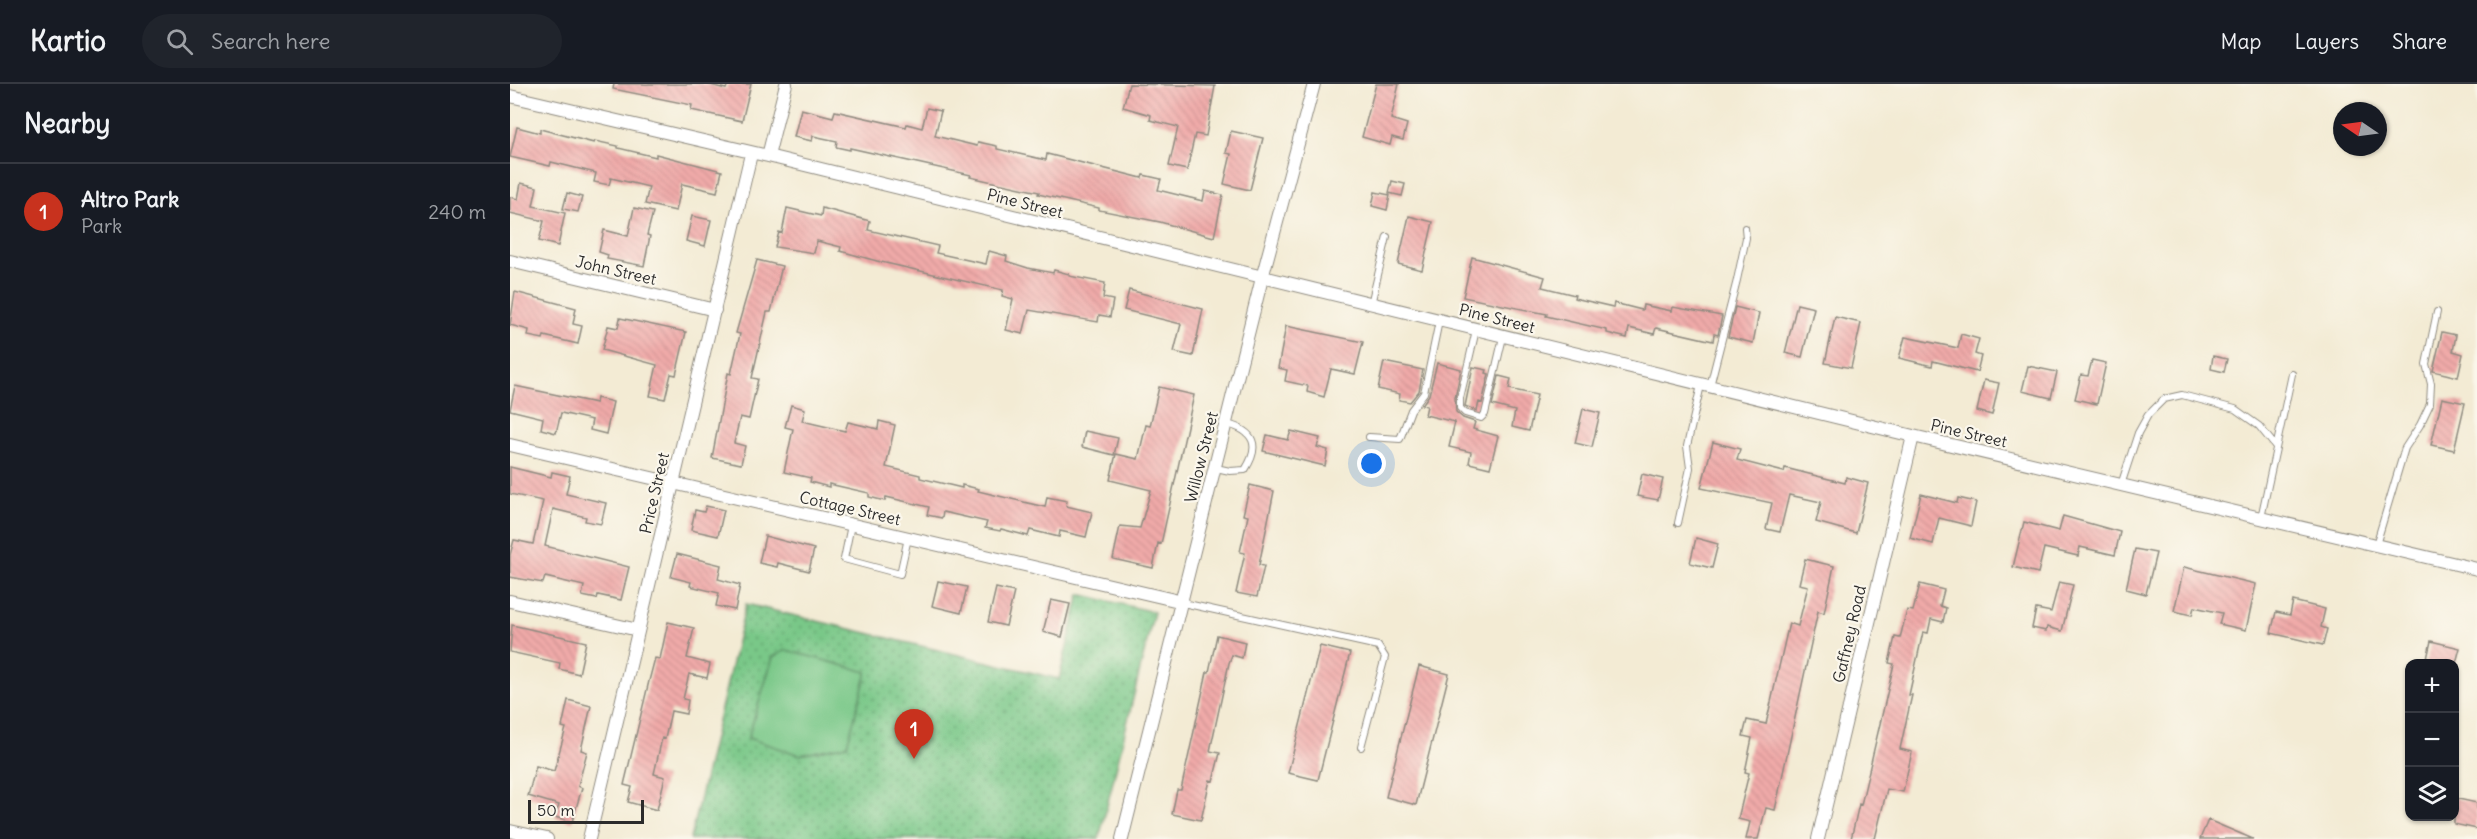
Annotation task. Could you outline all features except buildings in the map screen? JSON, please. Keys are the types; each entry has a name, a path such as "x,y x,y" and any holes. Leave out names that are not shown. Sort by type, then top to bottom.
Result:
{"street":[{"path":"768,156 786,84"},
{"name":"Willow Street","path":"1122,839 1183,602 1262,278 1314,84"},
{"name":"Pine Street","path":"510,96 751,154 768,156 1705,386 2477,569"},
{"name":"Price Street","path":"589,839 751,154"},
{"name":"John Street","path":"510,261 715,310"},
{"name":"Gaffney Road","path":"1818,839 1913,436"},
{"name":"Cottage Street","path":"510,445 1183,602"},
{"path":"510,601 638,630"},
{"path":"510,831 547,839"}],"lane":[{"path":"1678,523 1690,468 1687,446 1737,280 1746,238 1744,228"},
{"path":"1371,305 1388,237"},
{"path":"2376,545 2404,448 2430,404 2431,384 2426,364 2437,312"},
{"path":"1370,437 1400,439 1411,410 1424,393 1439,321"},
{"path":"1476,330 1460,398 1460,408 1465,413 1480,418 1485,414 1503,337"},
{"path":"2261,518 2292,374"},
{"path":"2121,485 2138,433 2148,415 2164,399 2182,395 2235,409 2259,426 2276,447"},
{"path":"1216,468 1230,471 1245,470 1250,463 1254,443 1252,437 1241,428 1227,424"},
{"path":"851,525 844,560 900,574 908,538"},
{"path":"1183,602 1378,646 1385,657 1361,747"}],"green space":[{"path":"1080,594 1154,612 1099,839 690,839 746,604 1059,679"},
{"path":"786,650 867,672 847,745 800,755 748,738 773,657"}],"place":[{"name":"Altro Park","path":"914,759"}]}
